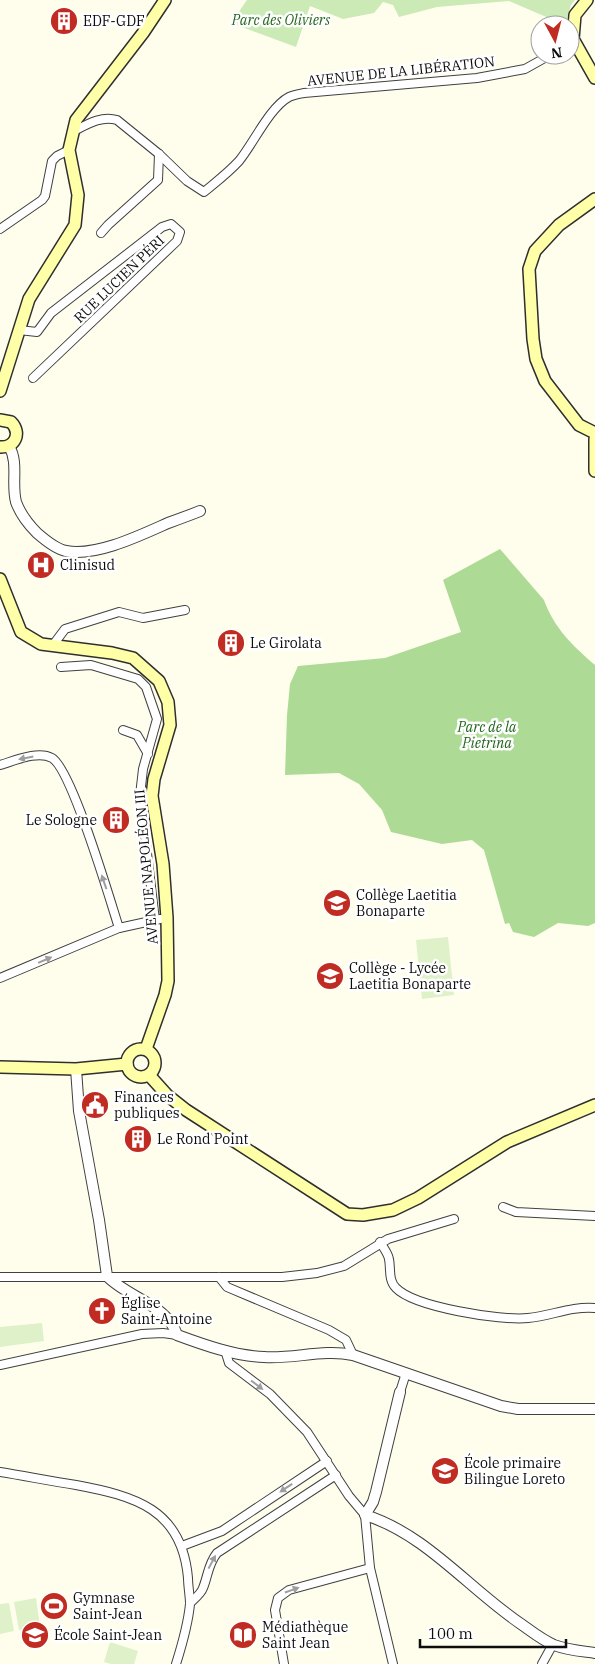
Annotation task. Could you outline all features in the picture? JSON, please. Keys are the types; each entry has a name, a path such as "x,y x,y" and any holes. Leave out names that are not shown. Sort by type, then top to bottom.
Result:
{"main road":[{"path":"0,391 29,300 76,226 78,195 69,150 76,120 143,33 165,0"},
{"path":"575,15 587,0"},
{"path":"580,53 595,78"},
{"path":"595,199 559,225 535,251 529,270 536,359 546,381 579,425 595,433"},
{"path":"0,420 11,422 17,430 16,439 5,446"},
{"path":"595,439 595,471"},
{"name":"AVENUE NAPOLÉON III","path":"0,579 21,632 41,644 133,658 159,681 168,702 170,725 154,779 152,796 164,864 168,981 146,1049"},
{"path":"146,1049 153,1054 156,1063 153,1072 140,1077 135,1076 131,1073 127,1064 128,1056 134,1050 146,1049"},
{"path":"0,1067 76,1069 127,1064"},
{"path":"149,1075 167,1095 186,1110 347,1214 393,1210 418,1198 507,1142 595,1105"}],"street":[{"name":"AVENUE DE LA LIBÉRATION","path":"159,154 186,181 204,192 228,173 277,107 289,97 304,93 477,78 525,69 532,65"},
{"path":"72,132 98,120 108,118 117,120 159,154 158,180 101,233"},
{"path":"0,229 45,196 52,161 69,150"},
{"name":"RUE LUCIEN PÉRI","path":"19,330 37,332 51,313 162,227 171,224 180,232 178,241 33,378"},
{"path":"5,446 12,452 16,503 31,527 46,541 66,551 88,551 121,544 200,510"},
{"path":"53,645 65,629 119,612 143,618 185,610"},
{"path":"61,667 91,665 138,679 146,687 158,719 143,770 140,795 155,920"},
{"path":"123,730 137,735 148,754"},
{"path":"0,764 40,755 50,757 57,762 78,805 119,928"},
{"path":"154,911 167,914"},
{"path":"0,978 119,928 155,920 167,914"},
{"path":"76,1069 79,1111 107,1276 124,1290 166,1316 174,1325 177,1335"},
{"path":"503,1208 516,1212 595,1216"},
{"path":"0,1277 282,1277 318,1273 344,1266 380,1242 454,1219"},
{"path":"380,1242 389,1259 389,1273 394,1287 404,1295 442,1308 479,1315 525,1319 581,1307 595,1308"},
{"path":"219,1277 227,1287 329,1330 346,1340 353,1355"},
{"path":"0,1365 142,1334 163,1333 177,1335 225,1350 265,1357 339,1352 353,1355 501,1406 518,1409 595,1409"},
{"path":"225,1350 229,1363 270,1394 308,1432 364,1515 370,1568 393,1664"},
{"path":"364,1515 373,1502 376,1492 406,1373"},
{"path":"182,1546 222,1531 327,1461"},
{"path":"0,1472 108,1491 152,1509 162,1517 177,1535 182,1546 186,1563 190,1604 183,1642 176,1664"},
{"path":"190,1604 203,1590 212,1558 217,1553 336,1475"},
{"path":"364,1515 384,1521 434,1554 502,1610 553,1644 595,1653"},
{"path":"284,1664 275,1610 278,1598 289,1590 370,1568"},
{"path":"542,1664 553,1644"}],"green space":[{"name":"Parc des Oliviers","path":"247,0 575,0 571,5 568,15 542,15 509,1 437,7 399,17 393,5 383,2 374,13 343,19 310,6 296,47 231,23"},
{"name":"Parc de la Pietrina","path":"500,549 544,600 553,619 565,636 595,665 595,923 588,926 558,923 534,937 513,932 509,923 505,924 484,850 472,840 442,844 391,832 382,810 359,784 339,773 285,775 290,684 298,666 385,658 461,632 443,580"},
{"path":"448,937 454,995 422,999 416,940"},
{"path":"42,1323 44,1341 0,1347 0,1327"},
{"path":"36,1598 40,1626 19,1630 14,1602"},
{"path":"9,1603 14,1631 0,1634 0,1604"},
{"path":"110,1642 138,1651 134,1664 111,1664 104,1662"}],"place":[{"name":"EDF-GDF","path":"64,21"},
{"name":"Clinisud","path":"41,565"},
{"name":"Le Girolata","path":"231,643"},
{"name":"Le Sologne","path":"116,820"},
{"name":"Collège Laetitia Bonaparte","path":"337,903"},
{"name":"Collège - Lycée Laetitia Bonaparte","path":"330,976"},
{"name":"Finances publiques","path":"95,1105"},
{"name":"Le Rond Point","path":"138,1139"},
{"name":"Église Saint-Antoine","path":"102,1311"},
{"name":"École primaire Bilingue Loreto","path":"445,1471"},
{"name":"Gymnase Saint-Jean","path":"54,1606"},
{"name":"École Saint-Jean","path":"35,1635"},
{"name":"Médiathèque Saint Jean","path":"243,1635"}]}
